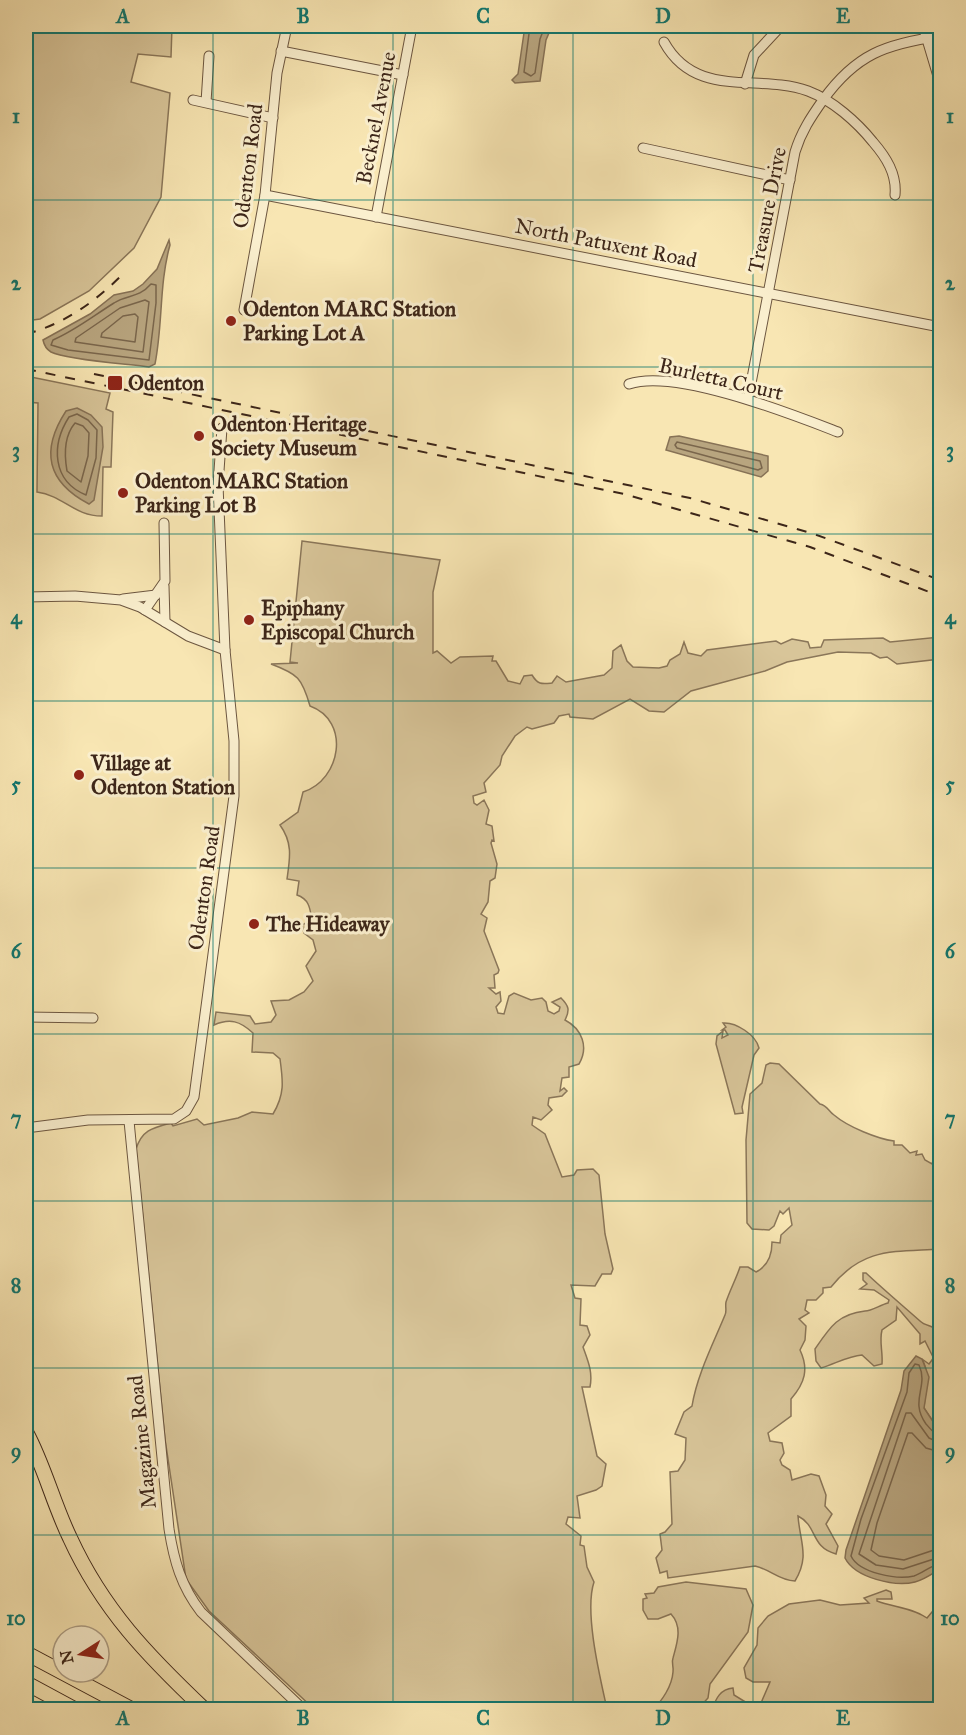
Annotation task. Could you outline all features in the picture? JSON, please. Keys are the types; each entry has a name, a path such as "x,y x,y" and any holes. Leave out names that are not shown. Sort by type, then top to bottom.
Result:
{"highway":[{"path":"26,1432 68,1535 94,1585 135,1641 205,1710"},
{"path":"26,1653 132,1710"},
{"path":"26,1683 75,1710"},
{"path":"26,1707 31,1710"}],"street":[{"name":"Odenton Road","path":"243,310 265,195 281,51 286,26"},
{"name":"Becknel Avenue","path":"376,217 412,26"},
{"path":"745,84 754,55 781,26"},
{"path":"923,26 940,83"},
{"name":"Treasure Drive","path":"747,399 799,139 843,74 864,57 926,38 940,36"},
{"path":"664,42 676,62 708,78 800,89 824,99 856,124 879,149 894,176 896,195"},
{"path":"281,51 403,75"},
{"path":"206,102 209,56"},
{"path":"193,100 273,118"},
{"path":"643,148 790,180"},
{"name":"North Patuxent Road","path":"265,195 940,327"},
{"name":"Burletta Court","path":"629,384 655,380 747,399 838,432"},
{"name":"Odenton Road","path":"26,1128 88,1120 174,1119 186,1112 194,1096 234,796 234,741 225,650 218,485 222,428"},
{"path":"940,461 940,473"},
{"path":"164,523 165,622"},
{"path":"145,610 164,586"},
{"path":"26,597 122,600 156,595"},
{"path":"122,600 145,610 188,636 225,650"},
{"path":"26,1017 93,1018"},
{"name":"Magazine Road","path":"129,1121 169,1529 177,1569 190,1598 201,1612 304,1710"}],"shaded area":[{"path":"26,26 172,26 171,57 138,54 131,82 170,93 161,197 134,248 89,291 40,319 26,321"},
{"path":"26,376 110,393 106,409 113,412 111,467 103,467 102,516 84,513 55,497 37,492 38,403 26,402"},
{"path":"302,541 440,560 433,592 433,653 437,651 451,663 460,657 493,656 492,661 496,661 508,681 520,684 524,676 532,675 538,682 546,684 552,683 557,676 566,682 604,675 612,668 613,651 621,645 627,661 633,667 659,668 667,666 670,660 680,654 684,642 688,653 701,656 707,650 776,641 781,644 792,639 808,642 810,648 821,647 824,640 883,638 890,642 940,637 940,659 897,664 887,657 880,658 871,653 838,652 787,662 765,671 691,691 664,712 649,711 630,699 593,719 570,717 569,714 559,716 554,723 532,729 527,727 515,736 502,756 500,765 484,783 486,792 473,796 474,803 477,805 484,800 489,810 486,824 492,826 494,841 492,840 491,843 497,864 495,878 490,881 488,902 481,914 487,918 484,931 499,970 494,975 495,988 489,988 496,994 500,992 501,1001 496,1007 498,1013 504,1014 509,996 514,993 531,1000 542,998 546,1002 548,1011 554,1014 559,1011 560,1007 552,1002 561,998 568,1008 565,1020 580,1033 583,1045 579,1064 569,1067 569,1077 562,1078 560,1091 564,1088 567,1091 562,1096 549,1098 548,1105 552,1110 541,1120 533,1117 532,1125 545,1134 562,1177 574,1175 577,1170 593,1169 599,1175 605,1234 613,1269 611,1274 602,1274 595,1286 571,1285 575,1298 581,1299 580,1325 587,1326 590,1335 583,1347 591,1382 590,1387 582,1387 597,1456 606,1464 602,1486 577,1496 580,1518 568,1517 566,1524 581,1536 580,1545 584,1546 587,1567 594,1582 591,1595 592,1627 607,1709 314,1709 209,1611 186,1579 165,1439 136,1149 141,1138 158,1126 171,1123 173,1126 197,1119 204,1125 238,1118 252,1112 273,1114 280,1100 282,1087 280,1059 273,1053 252,1052 253,1033 239,1023 230,1021 214,1025 216,1012 250,1016 255,1024 271,1022 276,1015 271,1001 289,1000 304,992 313,981 306,966 316,951 313,940 304,933 302,925 312,920 308,905 297,895 299,881 287,879 289,844 280,825 298,812 303,792 326,776 333,763 336,737 332,724 323,714 310,706 298,678 271,664 298,663 290,662"},
{"path":"723,1023 745,1030 754,1038 759,1048 754,1055 742,1107 743,1113 735,1114 716,1044 717,1036 723,1031 722,1038 728,1035 725,1030 722,1030 726,1027"},
{"path":"779,1064 820,1104 847,1124 872,1135 894,1141 894,1145 902,1145 910,1153 917,1151 916,1155 922,1154 925,1160 932,1164 935,1155 940,1154 940,1249 894,1252 867,1258 843,1274 831,1287 823,1288 823,1293 816,1300 807,1300 805,1310 809,1313 799,1319 806,1326 805,1340 800,1350 804,1363 804,1376 800,1387 791,1399 791,1416 768,1433 770,1441 782,1443 784,1453 780,1460 782,1465 790,1470 792,1480 811,1474 819,1476 826,1495 825,1506 832,1514 826,1524 838,1546 836,1554 822,1547 809,1525 798,1516 803,1557 800,1572 795,1581 784,1579 755,1566 668,1578 667,1571 660,1573 656,1558 662,1550 660,1534 672,1524 670,1472 678,1471 685,1460 686,1438 675,1434 684,1412 692,1406 701,1371 726,1313 726,1302 740,1267 748,1267 756,1272 764,1267 771,1252 772,1242 780,1243 781,1235 792,1225 789,1208 783,1214 780,1211 774,1226 769,1230 752,1229 747,1223 746,1140 750,1094 762,1083 766,1065"},
{"path":"863,1273 866,1273 922,1323 940,1333 936,1335 940,1352 940,1432 924,1408 927,1377 922,1359 929,1364 932,1360 937,1365 925,1341 920,1344 920,1334 897,1307 896,1320 882,1330 882,1364 874,1366 862,1355 821,1368 816,1361 815,1349 836,1323 848,1315 888,1303 889,1300 874,1290 860,1289 867,1284 863,1280"},
{"path":"686,1582 746,1589 753,1605 748,1632 710,1684 708,1698 698,1709 653,1709 671,1683 672,1660 678,1630 671,1614 658,1619 648,1619 643,1610 643,1599 647,1598 645,1594 654,1593 658,1587"},
{"path":"886,1590 891,1592 892,1599 877,1599 877,1601 927,1618 937,1606 940,1606 940,1709 712,1709 722,1692 733,1688 734,1695 747,1703 761,1703 770,1682 753,1682 746,1678 744,1668 757,1645 758,1628 768,1616 789,1604 820,1600 840,1605 869,1603 864,1598"}],"water":[{"path":"525,26 552,26 546,40 540,81 515,83 512,80 518,74"},
{"path":"169,240 155,364 149,367 84,359 59,355 47,348 43,340 90,314 114,295 133,291 143,284 157,269"},
{"path":"77,408 91,415 102,427 103,447 94,500 89,504 64,486 52,464 53,439 58,426 66,411"},
{"path":"679,436 768,456 768,471 761,477 666,450 670,437"},
{"path":"916,1356 922,1359 929,1377 924,1408 940,1432 940,1569 918,1581 887,1582 857,1571 845,1558 846,1550 901,1390 904,1371"}],"railway":[{"path":"26,334 67,318 102,293 124,273"},
{"path":"26,369 624,494 810,547 940,596"},
{"path":"94,374 690,498 814,534 940,580"}],"place":[{"name":"Odenton MARC Station Parking Lot A","path":"231,321"},
{"name":"Odenton","path":"115,383"},
{"name":"Odenton Heritage Society Museum","path":"199,436"},
{"name":"Odenton MARC Station Parking Lot B","path":"123,493"},
{"name":"Epiphany Episcopal Church","path":"249,620"},
{"name":"Village at Odenton Station","path":"79,775"},
{"name":"The Hideaway","path":"254,924"}]}
